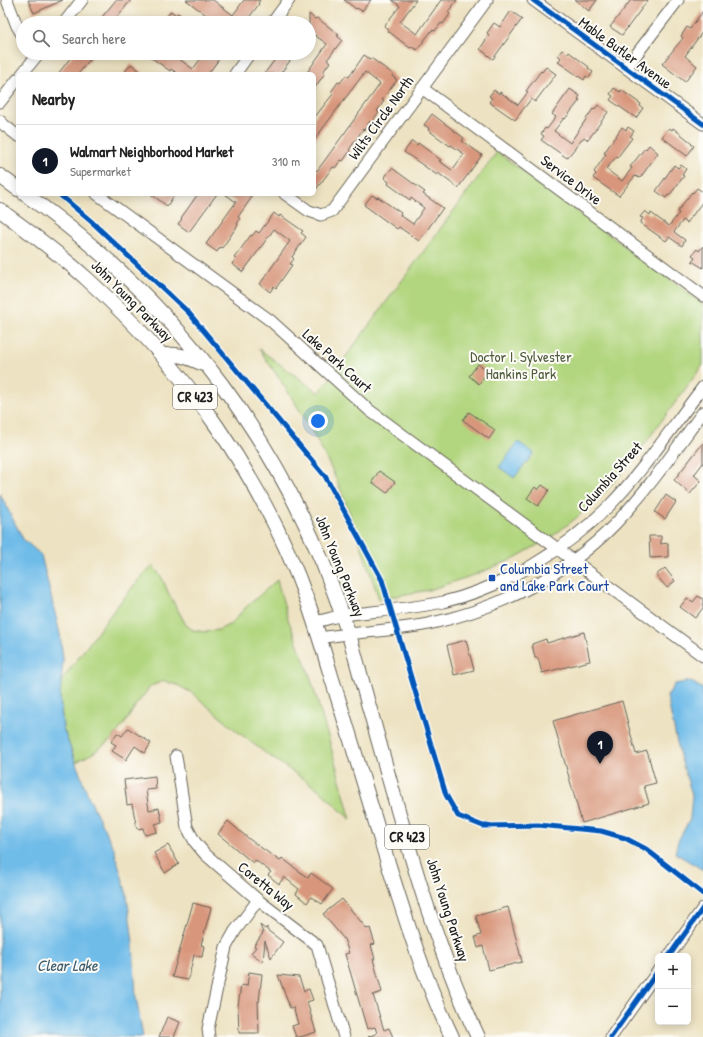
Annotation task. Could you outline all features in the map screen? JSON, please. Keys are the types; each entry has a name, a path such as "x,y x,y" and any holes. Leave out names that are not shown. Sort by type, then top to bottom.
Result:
{"main road":[{"path":"0,176 16,188"},
{"name":"John Young Parkway","path":"28,196 73,230 129,278 157,307 208,366 243,414 279,472 307,528 334,589 431,919 453,981 478,1037"},
{"name":"John Young Parkway","path":"0,210 87,279 116,306 163,356 189,388 216,426 260,496 296,571 314,622 408,927 424,971 452,1037"},
{"path":"163,356 169,354 185,356 208,366"}],"street":[{"path":"7,0 16,23"},
{"path":"69,16 82,0"},
{"path":"277,16 289,0"},
{"name":"Wilts Circle North","path":"288,196 309,211 321,215 332,211 487,0"},
{"name":"Mable Butler Avenue","path":"532,0 703,124"},
{"path":"626,68 678,0"},
{"path":"24,72 33,60"},
{"path":"236,72 245,60"},
{"path":"0,102 16,82"},
{"name":"Service Drive","path":"422,88 703,296"},
{"path":"0,120 16,134"},
{"name":"Lake Park Court","path":"100,196 271,322 369,410 703,656"},
{"name":"Columbia Street","path":"314,622 343,616 416,607 443,602 504,580 529,566 557,549 591,522 618,495 633,478 703,387"},
{"path":"319,638 426,624 476,611 504,600 553,575 600,539 627,511 703,412"},
{"name":"Coretta Way","path":"176,756 187,827 195,842 205,854 258,900 317,945 344,1037"},
{"path":"209,1037 208,1029 226,947 235,931 258,900"},
{"path":"671,953 703,908"},
{"path":"611,1037 655,975"}],"green space":[{"name":"Doctor I. Sylvester Hankins Park","path":"497,152 703,304 703,365 629,465 603,494 575,519 550,538 511,560 474,575 429,590 379,599 353,522 330,466 314,435 284,385 259,349 319,393"},
{"path":"153,566 162,578 186,625 193,630 205,632 218,630 231,624 244,609 277,580 288,619 309,673 351,820 318,789 268,755 192,693 177,685 164,681 151,686 112,739 93,753 76,762 63,728 60,697 61,681 117,606 141,577"}],"water":[{"path":"518,442 534,453 514,478 499,467"},
{"name":"Clear Lake","path":"0,494 23,539 41,555 60,634 63,659 60,697 63,728 89,798 114,849 127,895 133,943 136,997 143,1037 0,1037"},
{"path":"690,681 703,689 703,870 675,853 678,841 690,819 692,795 680,756 667,696 675,684"}],"building":[{"path":"28,0 63,0 34,13"},
{"path":"116,0 131,0 118,16 103,16"},
{"path":"186,0 213,0 233,15 244,0 260,0 258,3 259,4 250,16 208,16"},
{"path":"344,0 371,0 362,11 357,8 356,9"},
{"path":"392,0 416,0 400,22 417,34 441,0 457,0 448,12 450,14 443,24 441,23 435,31 432,30 417,50 412,47 410,48 388,31 389,30 384,26 400,6"},
{"path":"575,0 597,0 589,11"},
{"path":"631,0 648,0 622,35 610,27"},
{"path":"171,11 176,15 178,13 182,16 167,16"},
{"path":"511,11 522,19 493,59 480,49 489,35 487,33 494,23 500,27"},
{"path":"703,11 703,31 685,56 697,66 685,82 662,64 683,38 681,36 687,27 690,29"},
{"path":"317,18 339,35 337,36 342,40 327,60 330,62 323,72 325,73 316,86 316,72 307,72 327,44 316,36"},
{"path":"562,50 568,54 569,52 589,67 588,68 593,72 589,78 586,76 584,80 558,62 561,58 558,55"},
{"path":"364,55 370,59 371,58 393,74 392,76 397,80 382,100 384,101 377,111 379,112 371,123 370,121 364,130 363,129 343,161 341,160 335,168 333,167 316,189 316,170 317,171 380,84 365,72 316,137 316,115 333,94 331,92 338,82 340,83 346,75 349,77"},
{"path":"69,60 89,60 80,72 60,72"},
{"path":"155,60 181,60 193,69 200,60 218,60 209,72 175,72 171,69 170,71"},
{"path":"275,60 291,60 282,72 266,72"},
{"path":"131,64 141,72 125,72"},
{"path":"546,67 556,74 535,102 531,99 515,120 489,102 492,98 489,96 494,90 499,94 500,92 518,105 528,92 526,91 541,71 542,72"},
{"path":"614,88 620,92 621,90 641,104 640,106 643,108 636,118 610,100 613,96 610,94"},
{"path":"570,89 580,96 578,99 580,100 554,131 570,143 593,109 594,110 598,105 608,112 588,140 584,137 567,158 541,140 544,136 541,134 556,117 552,114"},
{"path":"432,114 464,138 462,141 482,155 458,188 438,173 437,175 404,152 412,141 417,145 418,143 441,160 439,161 452,170 453,169 464,154 451,145 450,146 428,130 429,128 424,125"},
{"path":"622,127 626,130 628,127 634,131 630,137 632,138 617,158 616,157 606,169 622,181 632,168 630,167 645,148 646,149 649,145 658,153 640,178 635,176 619,196 593,178 596,174 594,172 606,154 604,153"},
{"path":"669,128 672,130 673,128 694,146 687,156 662,137"},
{"path":"674,165 678,168 681,165 686,169 682,175 684,176 666,198 656,191"},
{"path":"392,168 425,192 423,194 443,208 419,241 399,227 397,229 364,205 372,195 377,198 378,197 401,213 400,215 413,224 424,208 388,184 389,182 384,178"},
{"path":"697,188 703,192 703,201 687,223 683,220 674,232 685,240 682,246 669,237 666,241 640,223 643,218 640,217 645,211 650,215 651,213 669,226 679,213 677,212 692,192 693,193"},
{"path":"154,196 174,196 167,206"},
{"path":"197,196 216,196 189,232 178,224 182,219 181,218"},
{"path":"228,196 252,197 238,217 240,219 237,224 238,225 222,248 220,247 217,252 206,244 236,202"},
{"path":"274,213 279,217 280,215 303,231 301,233 306,237 292,257 294,259 290,264 292,265 276,288 274,286 270,292 260,284 290,241 274,229 243,272 232,264 236,259 234,258 251,235 252,236 256,231 259,233"},
{"path":"703,246 703,268 692,261 695,257 692,255 697,249 699,251"},
{"path":"478,364 488,371 479,384 469,376"},
{"path":"469,412 495,430 489,439 463,420"},
{"path":"703,443 703,463 694,475 701,481 690,494 674,480"},
{"path":"379,471 395,482 387,493 372,482"},
{"path":"542,485 549,490 538,506 527,498 535,487 538,490"},
{"path":"666,495 676,502 665,519 655,512"},
{"path":"649,536 661,536 661,544 668,543 668,557 650,558"},
{"path":"665,568 675,581 667,588 656,575"},
{"path":"698,596 703,599 703,608 695,618 680,607 687,598 693,602"},
{"path":"584,632 590,661 542,673 538,658 535,658 532,644 546,639 547,643"},
{"path":"466,640 474,670 454,675 447,645"},
{"path":"622,701 636,754 647,751 656,783 644,786 649,803 582,823 553,721"},
{"path":"128,728 151,743 145,753 135,746 126,760 112,751 116,745 111,742 117,733 122,736"},
{"path":"155,776 156,789 146,790 149,810 159,808 162,822 155,824 157,832 145,835 143,828 137,829 132,804 127,805 124,780"},
{"path":"228,821 249,839 280,861 282,858 308,878 311,873 333,889 322,904 311,897 307,903 296,894 299,889 284,877 279,884 268,875 271,872 255,860 253,863 218,834"},
{"path":"168,845 179,864 165,873 154,853"},
{"path":"342,899 367,929 370,928 375,944 371,945 375,959 373,959 382,992 373,995 384,1030 389,1028 393,1037 368,1037 377,1033 375,1027 367,1029 345,954 349,953 344,939 323,914"},
{"path":"193,903 211,908 201,945 204,946 202,957 194,955 188,980 172,977"},
{"path":"508,907 522,962 489,970 483,946 478,948 475,937 481,935 476,916"},
{"path":"260,925 265,929 267,927 267,930 283,942 271,958 265,941 263,962 251,953 256,947 254,946 263,933"},
{"path":"249,972 262,974 259,1002 258,1001 259,1033 239,1033 238,1006 241,985 247,986"},
{"path":"278,975 299,977 304,991 309,989 313,1000 307,1002 316,1032 296,1037 292,1026 298,1024 293,1007 290,1008"},
{"path":"167,1017 180,1022 174,1037 159,1037"}],"cycle path":[{"path":"533,0 703,124"},
{"path":"61,196 93,223 188,312 325,476 382,580 446,795 458,816 483,826 538,825 601,831 625,838 646,849 703,894"},
{"path":"671,953 703,908"},
{"path":"611,1037 655,975"}],"place":[{"name":"Columbia Street and Lake Park Court","path":"492,578"},
{"name":"Walmart Neighborhood Market","path":"600,764"}]}
